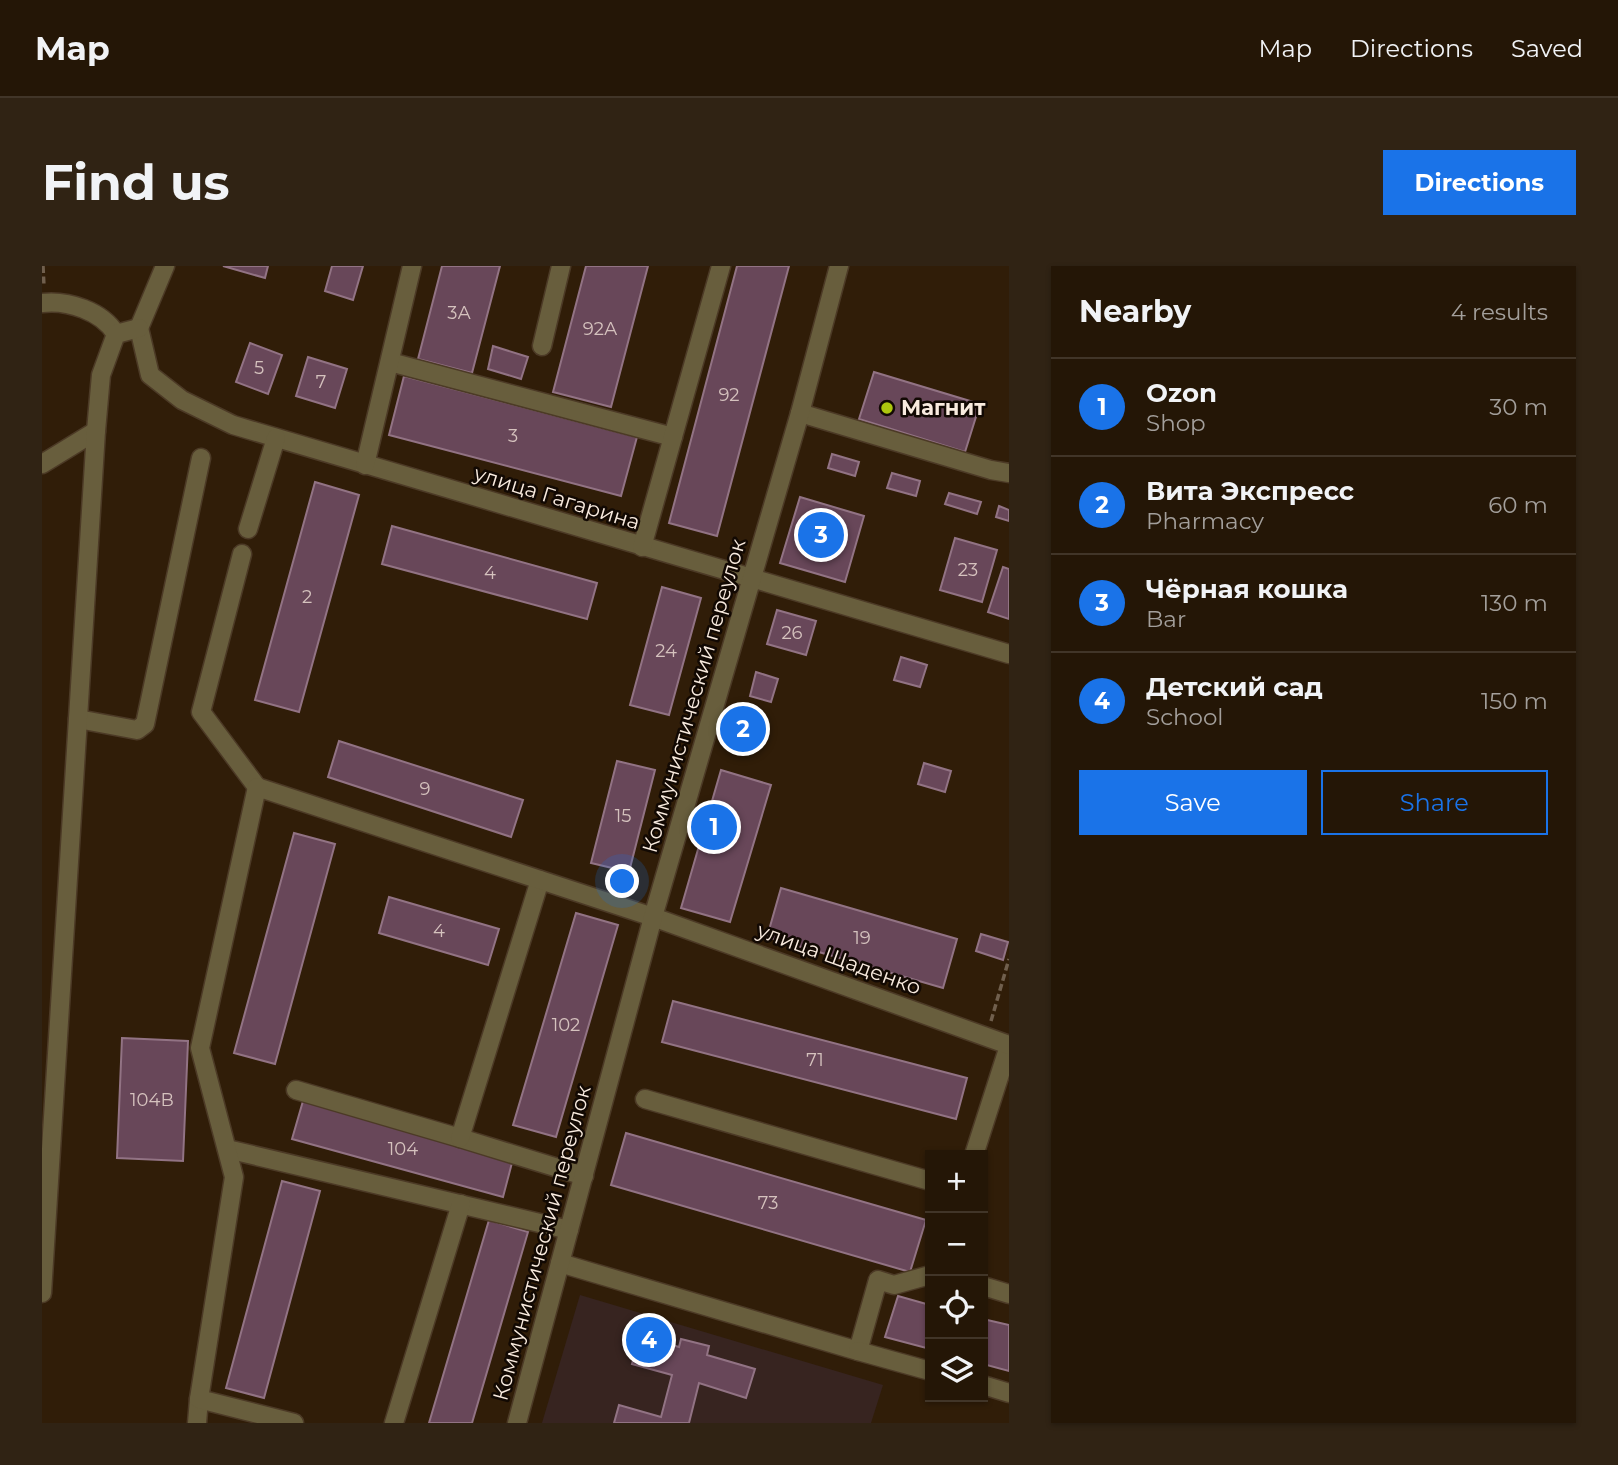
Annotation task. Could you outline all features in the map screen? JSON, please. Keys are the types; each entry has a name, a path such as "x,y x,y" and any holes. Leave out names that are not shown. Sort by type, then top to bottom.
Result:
{"street":[{"path":"116,334 139,328 165,266"},
{"path":"365,465 412,266"},
{"path":"542,346 561,266"},
{"path":"642,547 721,266"},
{"name":"Коммунистический переулок","path":"517,1423 653,917 800,413 839,266"},
{"path":"42,303 68,304 99,316 116,334"},
{"name":"улица Гагарина","path":"139,328 150,375 182,400 233,425 1009,654"},
{"path":"42,1293 96,431 101,374 116,334"},
{"path":"390,362 673,437"},
{"path":"800,413 1009,474"},
{"path":"42,464 96,431"},
{"path":"248,529 276,438"},
{"path":"78,719 137,730 145,724 201,458"},
{"path":"197,1423 234,1177 200,1048 257,787 201,712 242,554"},
{"name":"улица Щаденко","path":"257,787 653,917 1009,1045"},
{"path":"460,1138 540,880"},
{"path":"976,1150 1009,1045"},
{"path":"296,1090 584,1175"},
{"path":"645,1099 925,1180"},
{"path":"227,1149 569,1230"},
{"path":"394,1423 461,1204"},
{"path":"560,1263 925,1370"},
{"path":"858,1351 878,1280 894,1285 926,1276"},
{"path":"988,1288 1009,1294"},
{"path":"988,1386 1009,1392"},
{"path":"199,1399 294,1423"}],"path":[{"path":"987,1036 1009,959"}],"shaded area":[{"path":"580,1295 883,1385 871,1423 542,1423"}],"building":[{"path":"223,266 268,266 265,278"},
{"path":"332,266 363,266 353,300 325,291"},
{"path":"442,266 500,266 472,373 418,359"},
{"path":"586,266 648,266 611,407 553,392"},
{"path":"737,266 789,266 717,536 669,523"},
{"path":"250,343 282,355 268,394 236,382"},
{"path":"493,346 528,357 521,379 488,369"},
{"path":"308,357 347,369 335,408 296,396"},
{"path":"874,372 980,404 965,452 859,419"},
{"path":"404,376 637,437 621,496 389,435"},
{"path":"832,454 859,462 855,476 828,468"},
{"path":"892,473 920,481 916,496 887,488"},
{"path":"315,482 359,495 299,712 255,700"},
{"path":"949,493 981,502 977,514 945,504"},
{"path":"800,497 864,516 845,582 780,563"},
{"path":"999,506 1009,510 1009,521 996,517"},
{"path":"392,526 597,583 587,619 382,564"},
{"path":"955,538 997,550 982,602 940,590"},
{"path":"1003,567 1009,569 1009,619 988,612"},
{"path":"662,587 701,598 669,715 630,705"},
{"path":"777,610 816,621 806,655 767,644"},
{"path":"901,657 927,665 920,687 894,680"},
{"path":"756,672 778,679 771,702 750,696"},
{"path":"742,721 765,728 759,748 736,741"},
{"path":"339,741 523,800 511,837 328,777"},
{"path":"617,761 655,770 629,872 591,863"},
{"path":"924,763 951,771 945,792 918,784"},
{"path":"721,770 771,785 730,922 681,908"},
{"path":"294,833 335,844 275,1064 234,1053"},
{"path":"781,888 957,939 943,988 767,937"},
{"path":"389,897 499,929 488,965 379,933"},
{"path":"576,913 618,925 556,1137 513,1125"},
{"path":"981,934 1008,942 1003,960 976,951"},
{"path":"673,1001 967,1078 956,1119 662,1042"},
{"path":"122,1038 188,1041 183,1161 117,1158"},
{"path":"303,1101 513,1159 503,1197 292,1139"},
{"path":"626,1133 925,1220 925,1223 910,1272 611,1185"},
{"path":"282,1181 320,1191 264,1398 226,1388"},
{"path":"489,1220 528,1232 472,1423 429,1423"},
{"path":"898,1296 925,1304 925,1348 885,1337"},
{"path":"988,1320 1009,1325 1009,1371 988,1365"},
{"path":"640,1336 679,1347 681,1339 709,1346 707,1355 755,1369 746,1398 699,1383 689,1423 614,1423 619,1405 661,1417 672,1375 632,1364"}],"place":[{"name":"Магнит","path":"887,408"},
{"name":"Чёрная кошка","path":"821,535"},
{"name":"Вита Экспресс","path":"743,729"},
{"name":"Ozon","path":"714,827"},
{"name":"Детский сад","path":"649,1340"}]}
